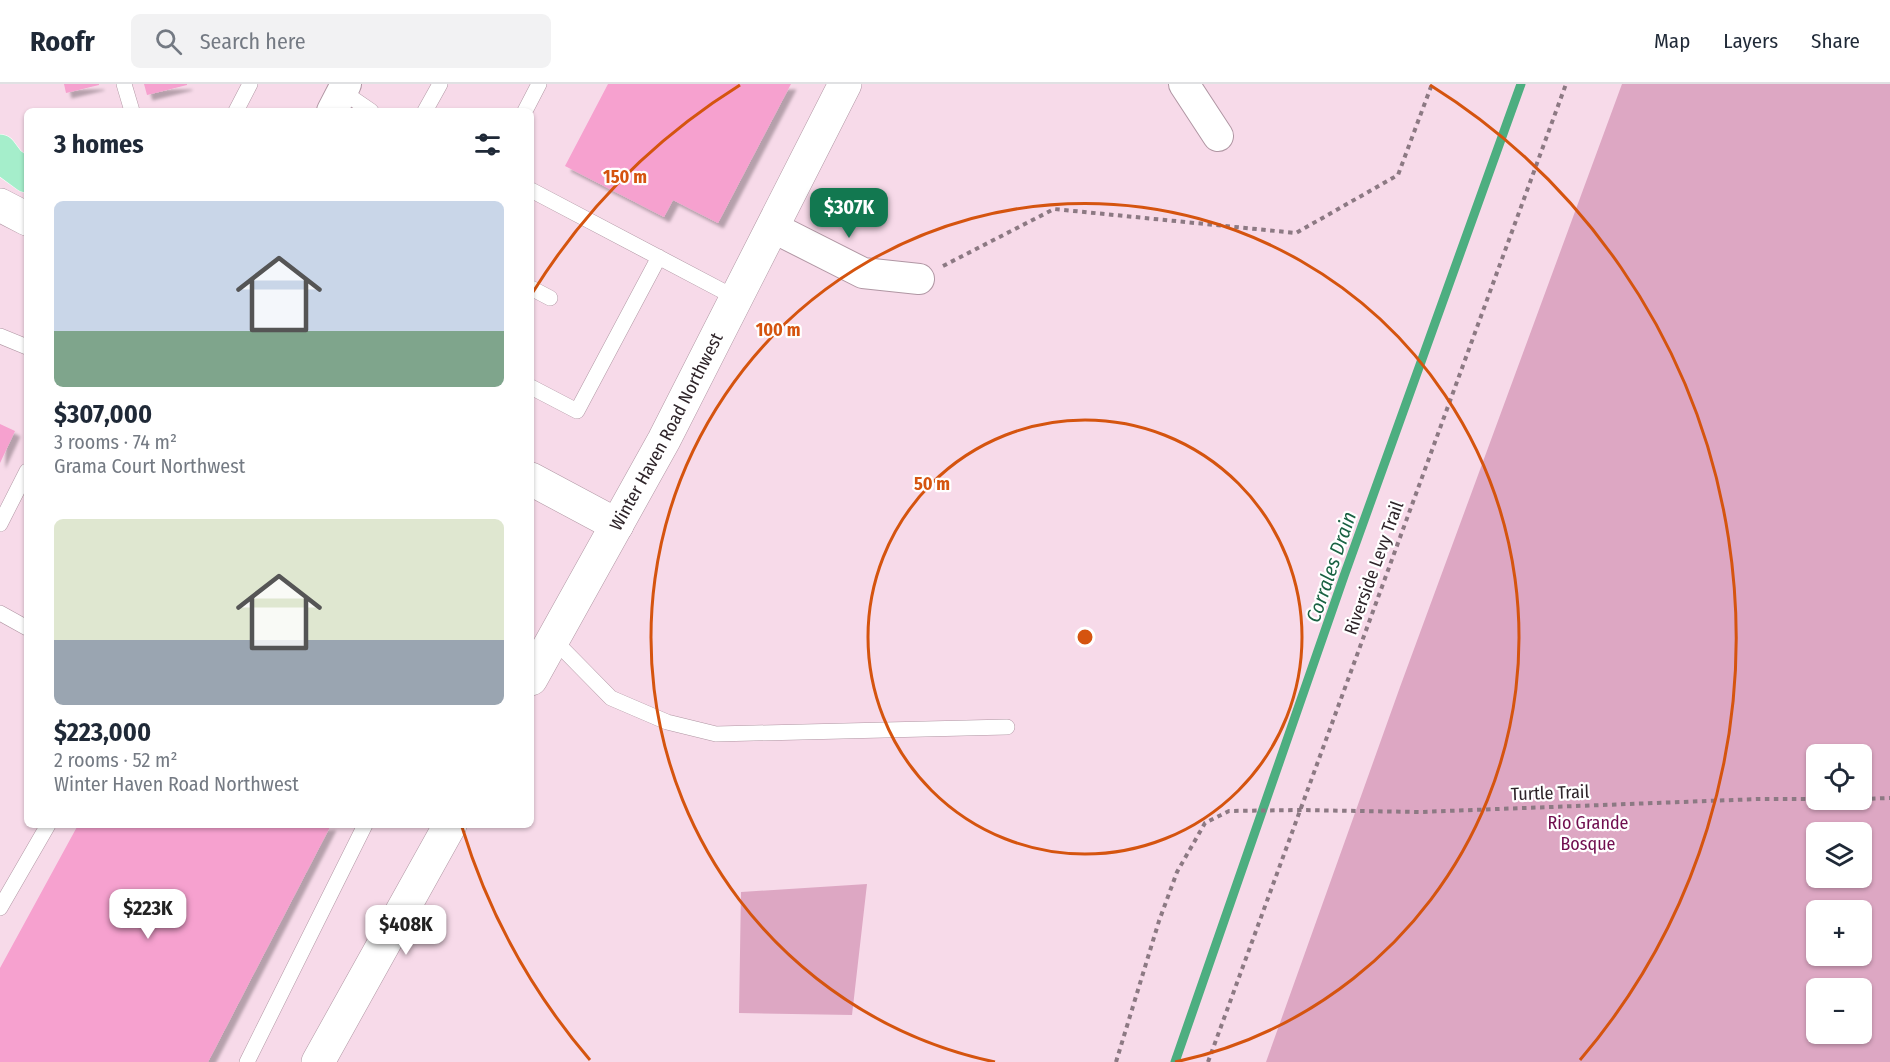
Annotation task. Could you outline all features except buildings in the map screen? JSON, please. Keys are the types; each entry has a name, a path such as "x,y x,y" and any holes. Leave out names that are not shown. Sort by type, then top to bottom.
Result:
{"main road":[{"path":"0,151 9,163 24,174"}],"street":[{"name":"Winter Haven Road Northwest","path":"534,674 664,440 845,84"},
{"path":"1184,84 1218,136"},
{"path":"0,205 24,217"},
{"path":"772,227 863,273 919,279"},
{"path":"534,481 617,525"},
{"path":"318,1062 448,828"}],"lane":[{"path":"124,84 131,108"},
{"path":"238,108 250,84"},
{"path":"427,108 440,84"},
{"path":"527,108 539,84"},
{"path":"338,92 366,108"},
{"path":"534,192 736,298"},
{"path":"534,389 577,411 659,257"},
{"path":"534,290 550,298"},
{"path":"0,336 24,346"},
{"path":"0,524 24,477"},
{"path":"0,613 24,626"},
{"path":"553,639 611,698 667,722 716,734 1007,727"},
{"path":"0,908 46,828"},
{"path":"247,1062 364,828"}],"path":[{"path":"919,279 1054,209 1296,233 1398,175 1432,84"},
{"name":"Riverside Levy Trail","path":"1208,1062 1566,84"},
{"path":"1872,799 1890,798"},
{"name":"Turtle Trail","path":"1116,1062 1159,921 1177,872 1205,823 1229,811 1420,812 1806,799"}],"green space":[{"name":"Rio Grande Bosque","path":"1622,84 1890,84 1890,1062 1266,1062 1400,687"},
{"path":"867,884 852,1015 739,1013 741,892"}],"waterway":[{"name":"Corrales Drain","path":"1175,1062 1344,576 1521,84"}]}
